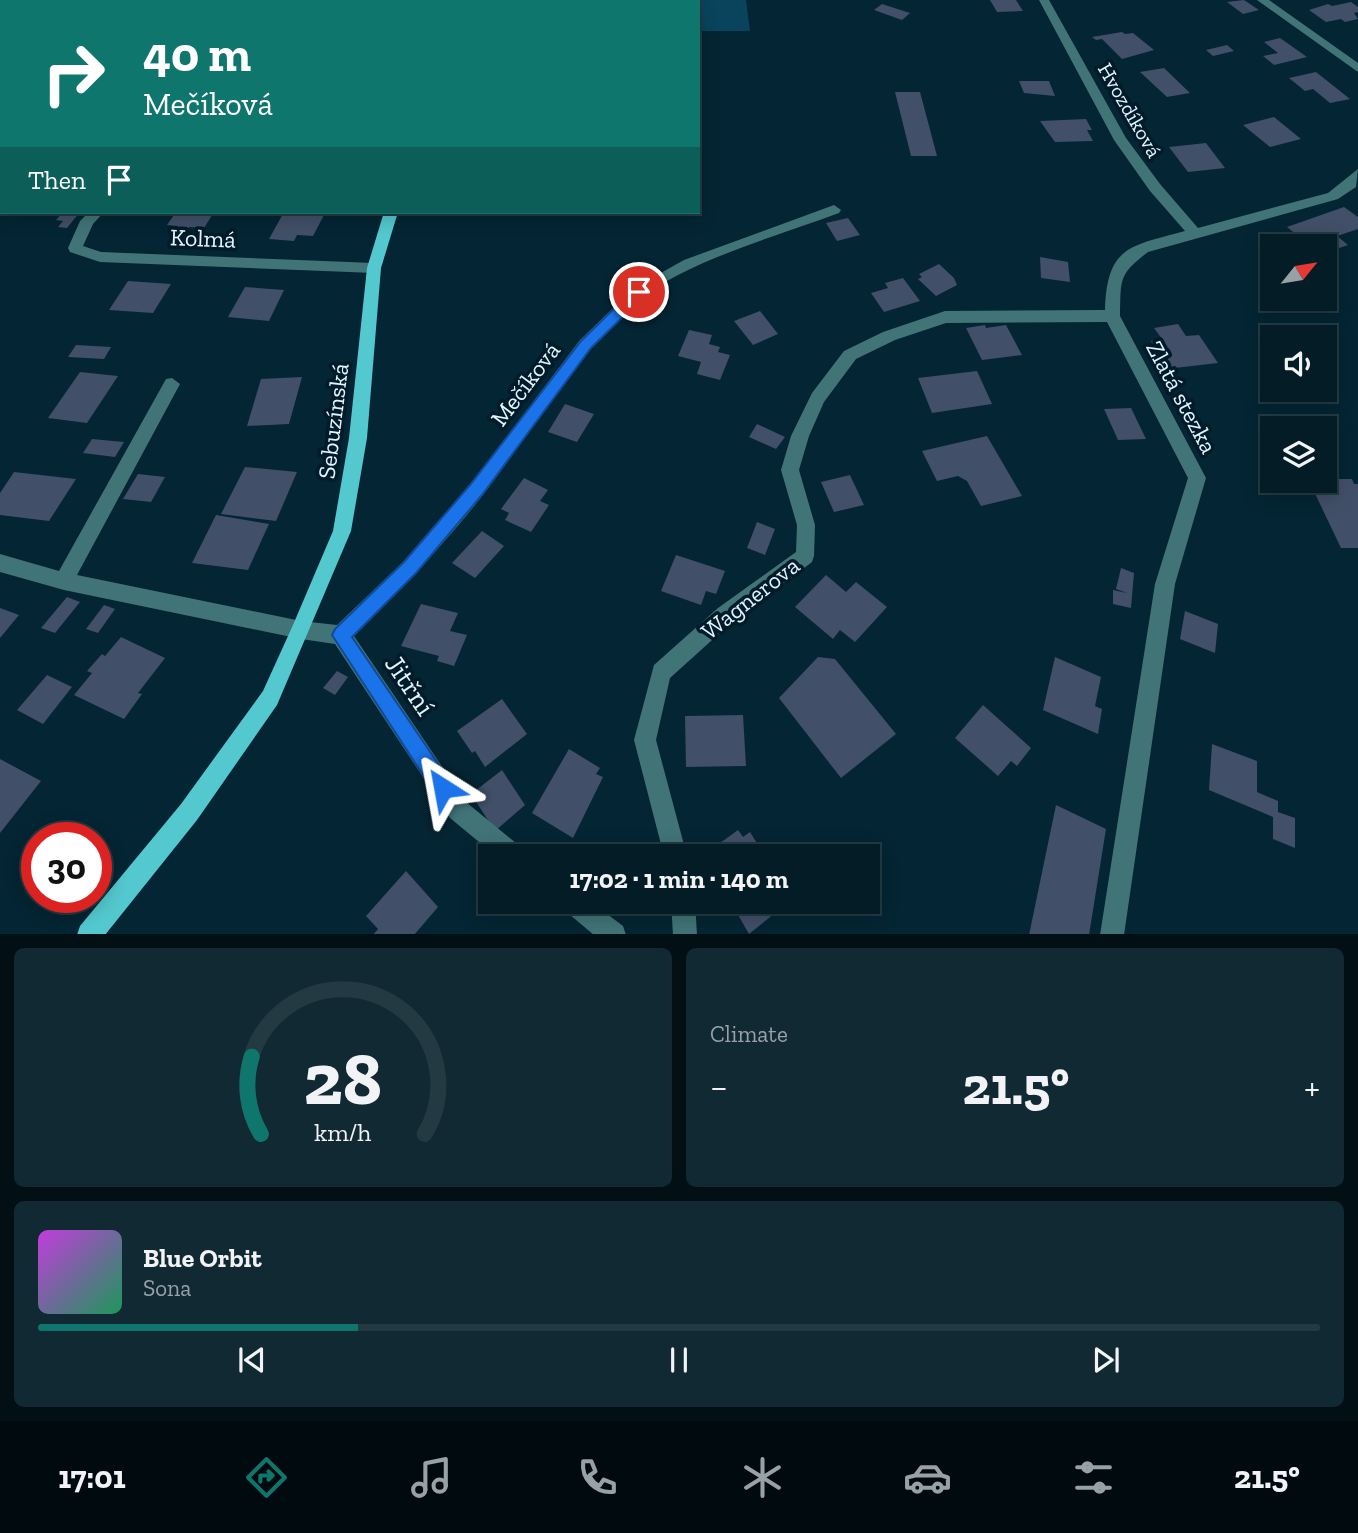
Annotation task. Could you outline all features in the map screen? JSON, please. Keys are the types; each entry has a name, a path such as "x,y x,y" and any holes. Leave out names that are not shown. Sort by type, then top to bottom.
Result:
{"main road":[{"name":"Sebuzínská","path":"89,934 189,812 270,698 301,630 342,531 358,438 374,268 390,214"}],"street":[{"name":"Hvozdíková","path":"1044,0 1062,25 1100,106 1156,192 1194,232"},
{"path":"1262,0 1358,68"},
{"path":"1112,316 1113,289 1119,266 1143,248 1333,196 1352,184 1358,173"},
{"name":"Mečíková","path":"341,635 410,568 476,490 586,344 639,292 689,264 834,210"},
{"name":"Kolmá","path":"95,214 87,221 75,248 100,257 374,268"},
{"name":"Wagnerova","path":"673,844 645,740 661,672 725,615 805,556 806,525 790,470 800,436 818,398 850,355 889,336 945,317 1112,316"},
{"name":"Zlatá stezka","path":"1112,316 1197,478 1165,584 1112,934"},
{"path":"64,581 172,384"},
{"path":"0,563 64,581 301,630 341,635"},
{"name":"Jitřní","path":"341,635 458,810 499,844"},
{"path":"588,914 614,934"},
{"path":"684,914 685,934"}],"shaded area":[{"path":"700,0 746,0 750,31 700,31"}],"building":[{"path":"990,0 1016,0 1023,11 997,12"},
{"path":"1244,0 1259,10 1243,14 1227,2"},
{"path":"1351,2 1358,7 1358,12 1354,13 1358,19 1345,22 1341,19 1326,22 1309,10 1328,4 1332,6"},
{"path":"882,4 910,13 902,20 874,10"},
{"path":"1133,33 1154,50 1122,59 1102,39 1096,40 1092,37"},
{"path":"1280,38 1307,57 1274,65 1263,56 1278,53 1264,42"},
{"path":"1227,45 1234,51 1213,56 1206,50"},
{"path":"1164,68 1190,93 1167,97 1140,72"},
{"path":"1316,72 1350,99 1330,103 1313,89 1305,91 1289,78"},
{"path":"1019,81 1049,81 1055,96 1024,93"},
{"path":"895,92 920,92 937,156 911,156"},
{"path":"1274,117 1301,139 1270,147 1243,125"},
{"path":"1086,119 1092,130 1087,130 1093,141 1055,142 1040,121"},
{"path":"1206,143 1225,168 1188,172 1169,147"},
{"path":"1344,207 1358,217 1358,229 1337,236 1296,234 1287,227"},
{"path":"61,214 78,214 67,228 58,227 63,221 56,220"},
{"path":"175,214 213,214 204,228 189,227 185,233 174,232 178,226 167,225"},
{"path":"283,214 324,215 313,236 297,235 294,241 269,239"},
{"path":"848,218 860,235 837,241 826,223"},
{"path":"1337,236 1348,245 1337,249"},
{"path":"1040,257 1068,262 1070,282 1041,278"},
{"path":"939,264 954,278 957,285 936,296 918,279 922,277 919,274"},
{"path":"903,278 920,301 884,312 871,293 888,288 885,283"},
{"path":"128,281 171,284 153,313 109,310"},
{"path":"245,287 284,290 269,321 228,317"},
{"path":"760,311 778,334 753,345 734,321"},
{"path":"1178,324 1186,336 1199,335 1218,363 1166,369 1151,341 1162,339 1154,328"},
{"path":"985,325 986,328 1006,325 1022,355 982,360 966,328"},
{"path":"689,330 712,335 709,344 720,347 718,352 730,355 720,380 697,374 701,362 678,356"},
{"path":"76,345 111,347 104,359 68,357"},
{"path":"977,371 992,404 932,413 918,378"},
{"path":"80,372 118,376 87,423 48,418"},
{"path":"302,377 289,424 247,426 261,379"},
{"path":"565,404 594,414 577,442 548,432"},
{"path":"1131,408 1146,439 1118,440 1104,409"},
{"path":"757,424 785,437 776,449 749,437"},
{"path":"987,436 1022,496 981,506 967,481 958,476 937,481 922,451"},
{"path":"92,439 124,442 115,457 83,453"},
{"path":"245,467 297,472 276,521 221,514"},
{"path":"14,472 76,479 49,521 0,515 0,493"},
{"path":"138,474 165,477 151,502 123,499"},
{"path":"850,475 864,505 834,512 821,482"},
{"path":"524,478 548,490 540,501 549,505 531,532 505,520 509,513 501,509"},
{"path":"1337,479 1352,479 1354,484 1358,484 1358,548 1341,548 1315,493 1337,493"},
{"path":"216,515 269,524 248,570 192,563"},
{"path":"757,522 775,529 765,555 747,548"},
{"path":"482,531 504,546 475,578 452,563"},
{"path":"676,555 725,571 716,594 706,591 701,605 661,591"},
{"path":"1121,568 1134,573 1131,608 1113,604 1113,590 1127,593 1116,589"},
{"path":"826,575 846,592 856,582 887,607 855,642 840,630 833,639 795,607"},
{"path":"67,597 80,602 55,633 41,628"},
{"path":"421,604 458,613 450,631 467,635 454,666 437,661 439,656 401,646"},
{"path":"104,605 115,609 98,633 86,629"},
{"path":"0,608 19,615 0,638"},
{"path":"1185,611 1218,624 1215,653 1180,639"},
{"path":"121,637 165,658 138,693 142,694 124,719 74,695 92,673 87,671 102,654 105,656"},
{"path":"818,657 835,659 896,734 841,778 779,698"},
{"path":"1055,657 1101,677 1095,706 1102,709 1098,734 1043,710"},
{"path":"337,671 348,677 335,695 323,688"},
{"path":"47,675 72,687 43,724 17,710"},
{"path":"502,699 527,734 485,767 457,731"},
{"path":"983,705 1031,748 1017,766 1011,761 998,776 955,738"},
{"path":"743,715 746,766 686,767 685,716"},
{"path":"1212,744 1257,761 1257,792 1278,801 1278,812 1295,818 1295,848 1273,839 1273,817 1209,790"},
{"path":"569,749 600,768 596,774 603,777 573,838 532,813"},
{"path":"0,759 41,781 0,833"},
{"path":"502,770 525,805 495,831 471,794"},
{"path":"1056,805 1106,829 1089,934 1029,934"},
{"path":"738,830 743,837 750,832 758,844 719,844"},
{"path":"406,871 438,907 415,934 374,934 378,929 366,916"},
{"path":"737,914 774,914 749,934"}],"route":[{"path":"443,788 341,635 410,568 476,490 586,344 639,292"}]}
